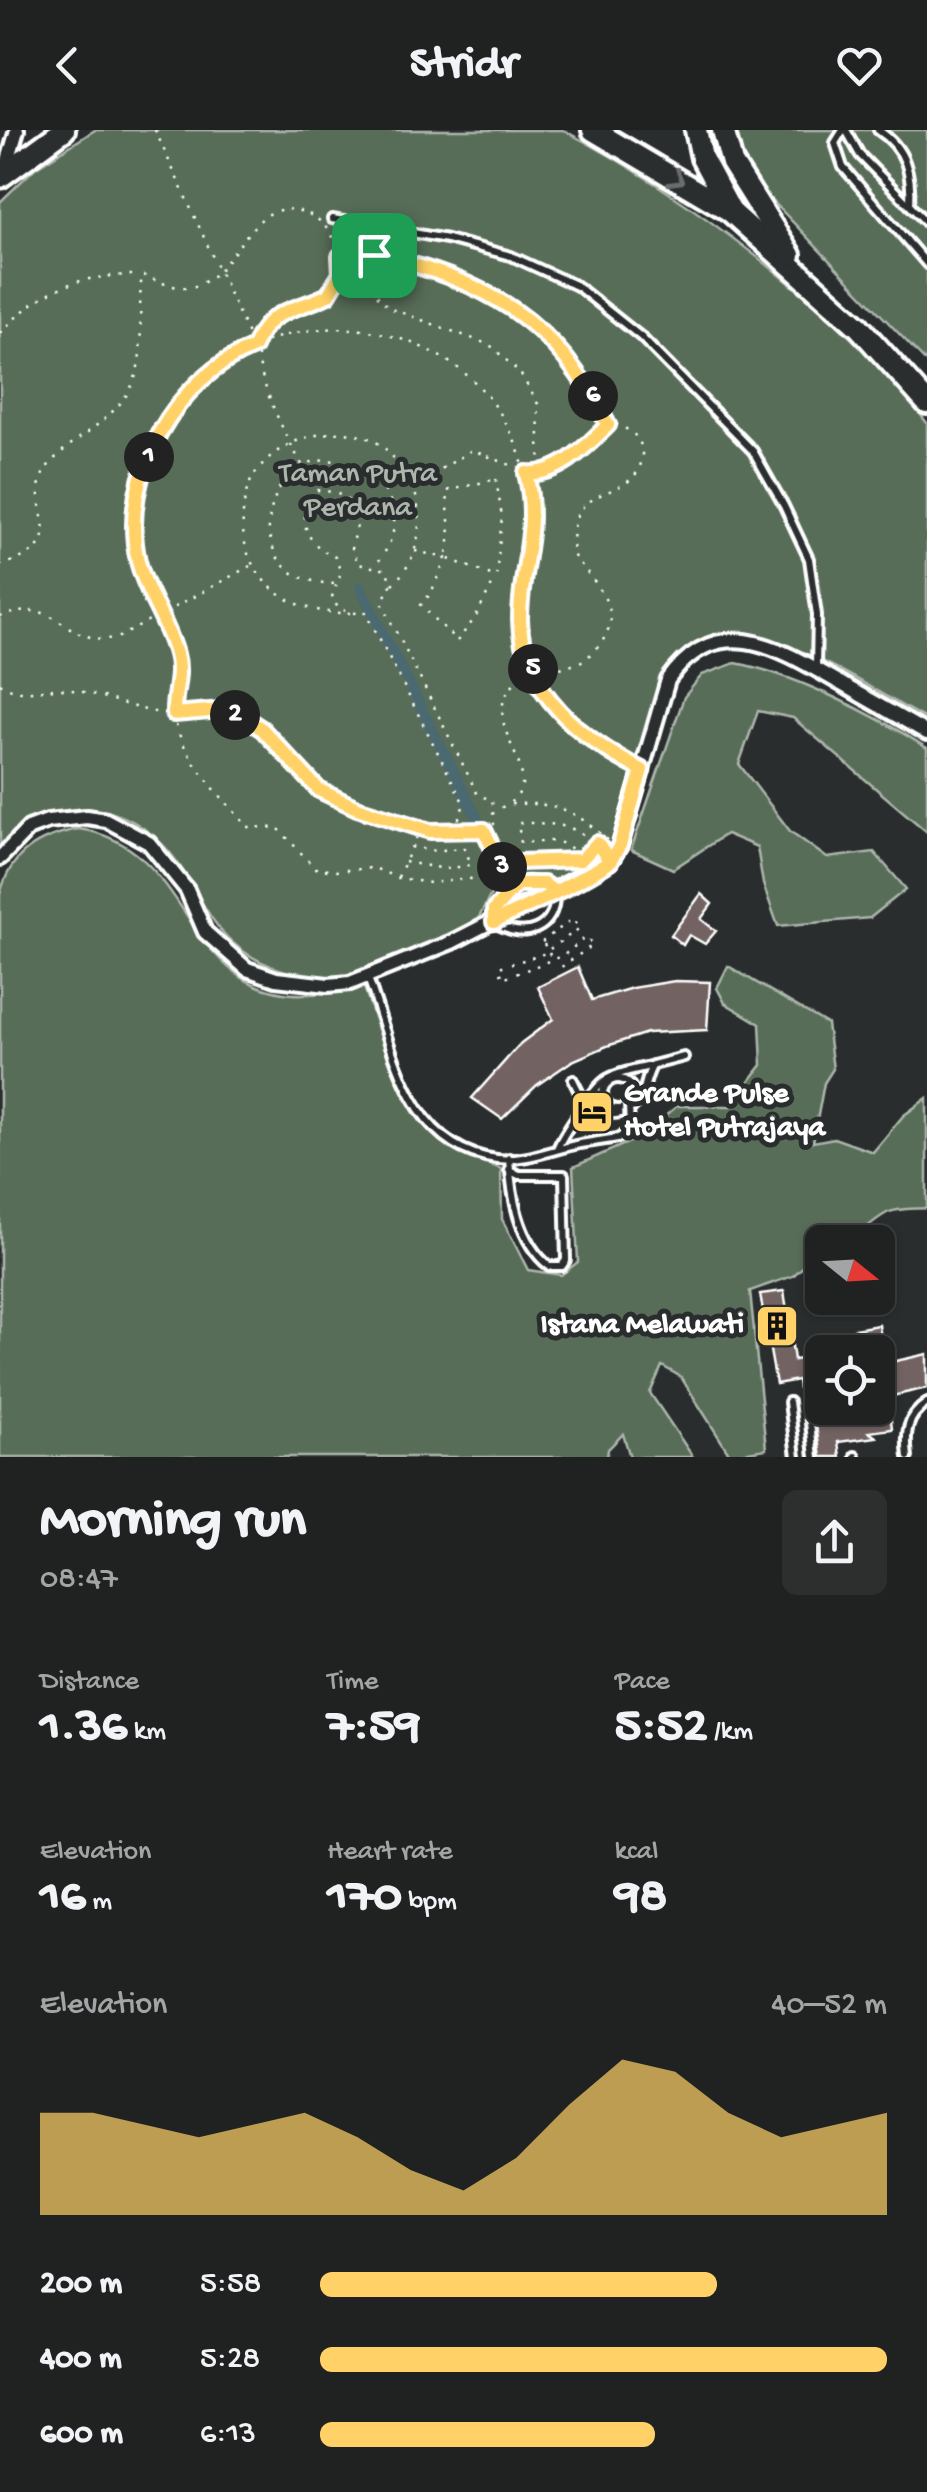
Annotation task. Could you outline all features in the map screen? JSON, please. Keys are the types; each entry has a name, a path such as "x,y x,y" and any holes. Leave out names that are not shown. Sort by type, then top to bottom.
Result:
{"main road":[{"path":"2,175 64,130"},
{"path":"593,130 730,211 859,327 927,403"},
{"path":"696,130 702,158 730,211"},
{"path":"723,130 732,164 806,280"}],"street":[{"path":"2,175 17,130"},
{"path":"0,858 29,828 48,821 87,817 106,820 149,843 187,890 206,932 247,969 276,978 328,985 368,976 494,922 610,862 620,845 668,680 698,649 712,642 760,643 781,649 927,732"}],"lane":[{"path":"926,222 860,154 845,130 835,143 843,167 927,264"},
{"path":"878,130 903,154 911,180 910,205"},
{"path":"332,219 446,238 511,256 577,286 641,336 753,451 784,506 809,559 817,614 816,669"},
{"path":"517,884 544,884 555,892 556,907 549,921 536,931 520,934 494,922 494,910 517,884"},
{"path":"368,976 414,1107 454,1147 509,1158 618,1138 630,1131 632,1089 621,1079 606,1084 602,1090 607,1105 622,1108 629,1104"},
{"path":"557,1149 566,1127 589,1110 609,1078 684,1057"},
{"path":"572,1080 589,1110 609,1116 627,1111 642,1095 653,1065"},
{"path":"509,1158 509,1183 532,1248 549,1266 562,1266 566,1260 564,1176 519,1175 510,1170"},
{"path":"789,1402 796,1457"},
{"path":"908,1457 907,1428 912,1416 927,1403"},
{"path":"810,1425 814,1457"}],"path":[{"path":"154,130 254,347 274,408 317,490"},
{"path":"0,333 44,295 72,280 142,275 173,286 193,287 230,262 254,225 274,210 295,209 316,216 333,237 341,274 328,295 279,312 262,325 254,347"},
{"path":"340,256 374,255 444,273 514,309 542,330 587,383 608,425"},
{"path":"340,256 390,308 490,345 520,373 538,404 540,474"},
{"path":"0,565 28,556 38,546 43,536 44,515 39,499 44,472 60,453 99,424 123,399 136,375 142,275"},
{"path":"495,810 510,804 539,803 568,808 609,841 597,843 581,860 519,862 447,883 398,878 374,868 334,872 315,868 278,828 248,827 189,753 174,714 176,656 137,556 138,502 148,461 180,401 232,356 292,332 334,327 370,330 441,357 479,387 502,414 526,473 532,527 520,620 527,658 573,728 642,770"},
{"path":"411,480 443,468 472,450 526,473 540,474 555,469 614,423 633,431 642,447 642,469 632,482 593,498 578,512 574,528 573,556 604,592 612,612 605,638 593,653 574,665 548,667 520,679 505,696 503,722 524,771 522,789 510,804"},
{"path":"336,432 371,438 411,480 419,522 415,551 407,572 391,585 382,602 478,795 492,800 494,824 484,830 473,832 459,818 464,804 366,612 324,614 296,606 271,590 251,565 244,527 245,496 259,469 276,451 291,444 310,435 336,432"},
{"path":"335,584 309,582 293,574 279,562 270,543 268,521 275,496 302,466 326,460 344,461 366,470 381,484 392,505 394,530 388,550 374,565"},
{"path":"496,478 502,537 496,577 476,617 457,641 421,606 446,558 450,536 448,491 496,478"},
{"path":"317,490 338,492 350,501 359,516 352,548 358,564 387,570 391,585"},
{"path":"317,490 306,503 303,520 307,536 321,552 335,558 341,572 332,597 338,608 350,613"},
{"path":"415,551 496,577"},
{"path":"0,617 25,609 49,612 76,634 99,641 118,638 251,565"},
{"path":"0,682 9,690 34,694 56,689 84,692 174,714 222,710 262,729 319,790 357,808 420,828 446,832 464,827"},
{"path":"581,860 572,846 552,840 521,843 518,823 572,829 597,843 610,862"},
{"path":"398,878 420,828"},
{"path":"484,830 502,868"},
{"path":"405,862 446,869 471,864 465,848 446,852 413,846"},
{"path":"553,961 548,951 543,943 572,919 580,928 542,955 499,967 503,979 564,956 586,937 593,944 557,970 553,961"}],"green space":[{"name":"Taman Putra Perdana","path":"95,130 563,130 710,221 853,340 927,423 927,720 790,647 733,634 705,639 683,655 622,829 604,861 553,885 510,872 497,884 468,930 355,976 312,977 283,970 244,951 222,932 162,844 122,817 101,810 59,812 19,830 0,846 0,202 35,168"},
{"path":"735,130 927,130 927,363 746,173"},
{"path":"735,663 834,697 927,748 927,832 793,718 758,711 739,764 790,831 827,858 874,852 906,889 870,918 778,926 763,884 757,847 726,834 673,869 631,850 684,697 702,675"},
{"path":"78,829 121,843 152,869 225,964 257,986 302,995 363,985 397,1080 415,1114 442,1142 501,1169 502,1219 528,1270 561,1275 578,1262 573,1167 641,1137 677,1106 730,1106 762,1065 760,1024 725,1003 717,988 728,966 827,1024 833,1069 824,1083 813,1142 834,1138 873,1152 903,1116 927,1098 927,1208 891,1211 870,1225 805,1225 805,1265 793,1276 750,1291 766,1449 730,1455 681,1377 662,1366 650,1393 693,1457 630,1457 623,1434 608,1449 607,1457 0,1457 0,895 19,858 50,837"}],"building":[{"path":"701,894 712,904 701,919 716,931 705,944 689,935 683,945 671,935"},
{"path":"578,967 592,1000 675,981 710,982 707,1030 647,1033 572,1061 537,1085 502,1119 472,1098 521,1043 553,1019 538,987"},
{"path":"784,1291 794,1360 805,1358 805,1387 799,1388 798,1380 776,1384 760,1294"},
{"path":"879,1325 880,1335 855,1335 854,1329"},
{"path":"927,1354 927,1388 895,1395 895,1361"},
{"path":"816,1425 892,1425 892,1429 869,1432 876,1437 838,1442 840,1457 821,1457"}],"waterway":[{"path":"360,587 477,818"}],"place":[{"name":"Grande Pulse Hotel Putrajaya","path":"592,1112"},
{"name":"Istana Melawati","path":"777,1326"}],"route":[{"path":"374,255 340,256 341,274 328,295 279,312 262,325 254,347 232,356 180,401 161,430 148,461 138,502 137,556 176,656 174,714 222,710 248,720 262,729 319,790 357,808 430,831 464,827 473,832 484,830 502,868 519,862 581,860 597,843 610,862 594,872 555,892 494,922 494,910 517,884 544,884 555,892 610,862 620,845 642,770 608,753 573,728 558,710 527,658 520,620 532,527 526,473 555,469 608,425 587,383 542,330 514,309 444,273 374,255"}]}
